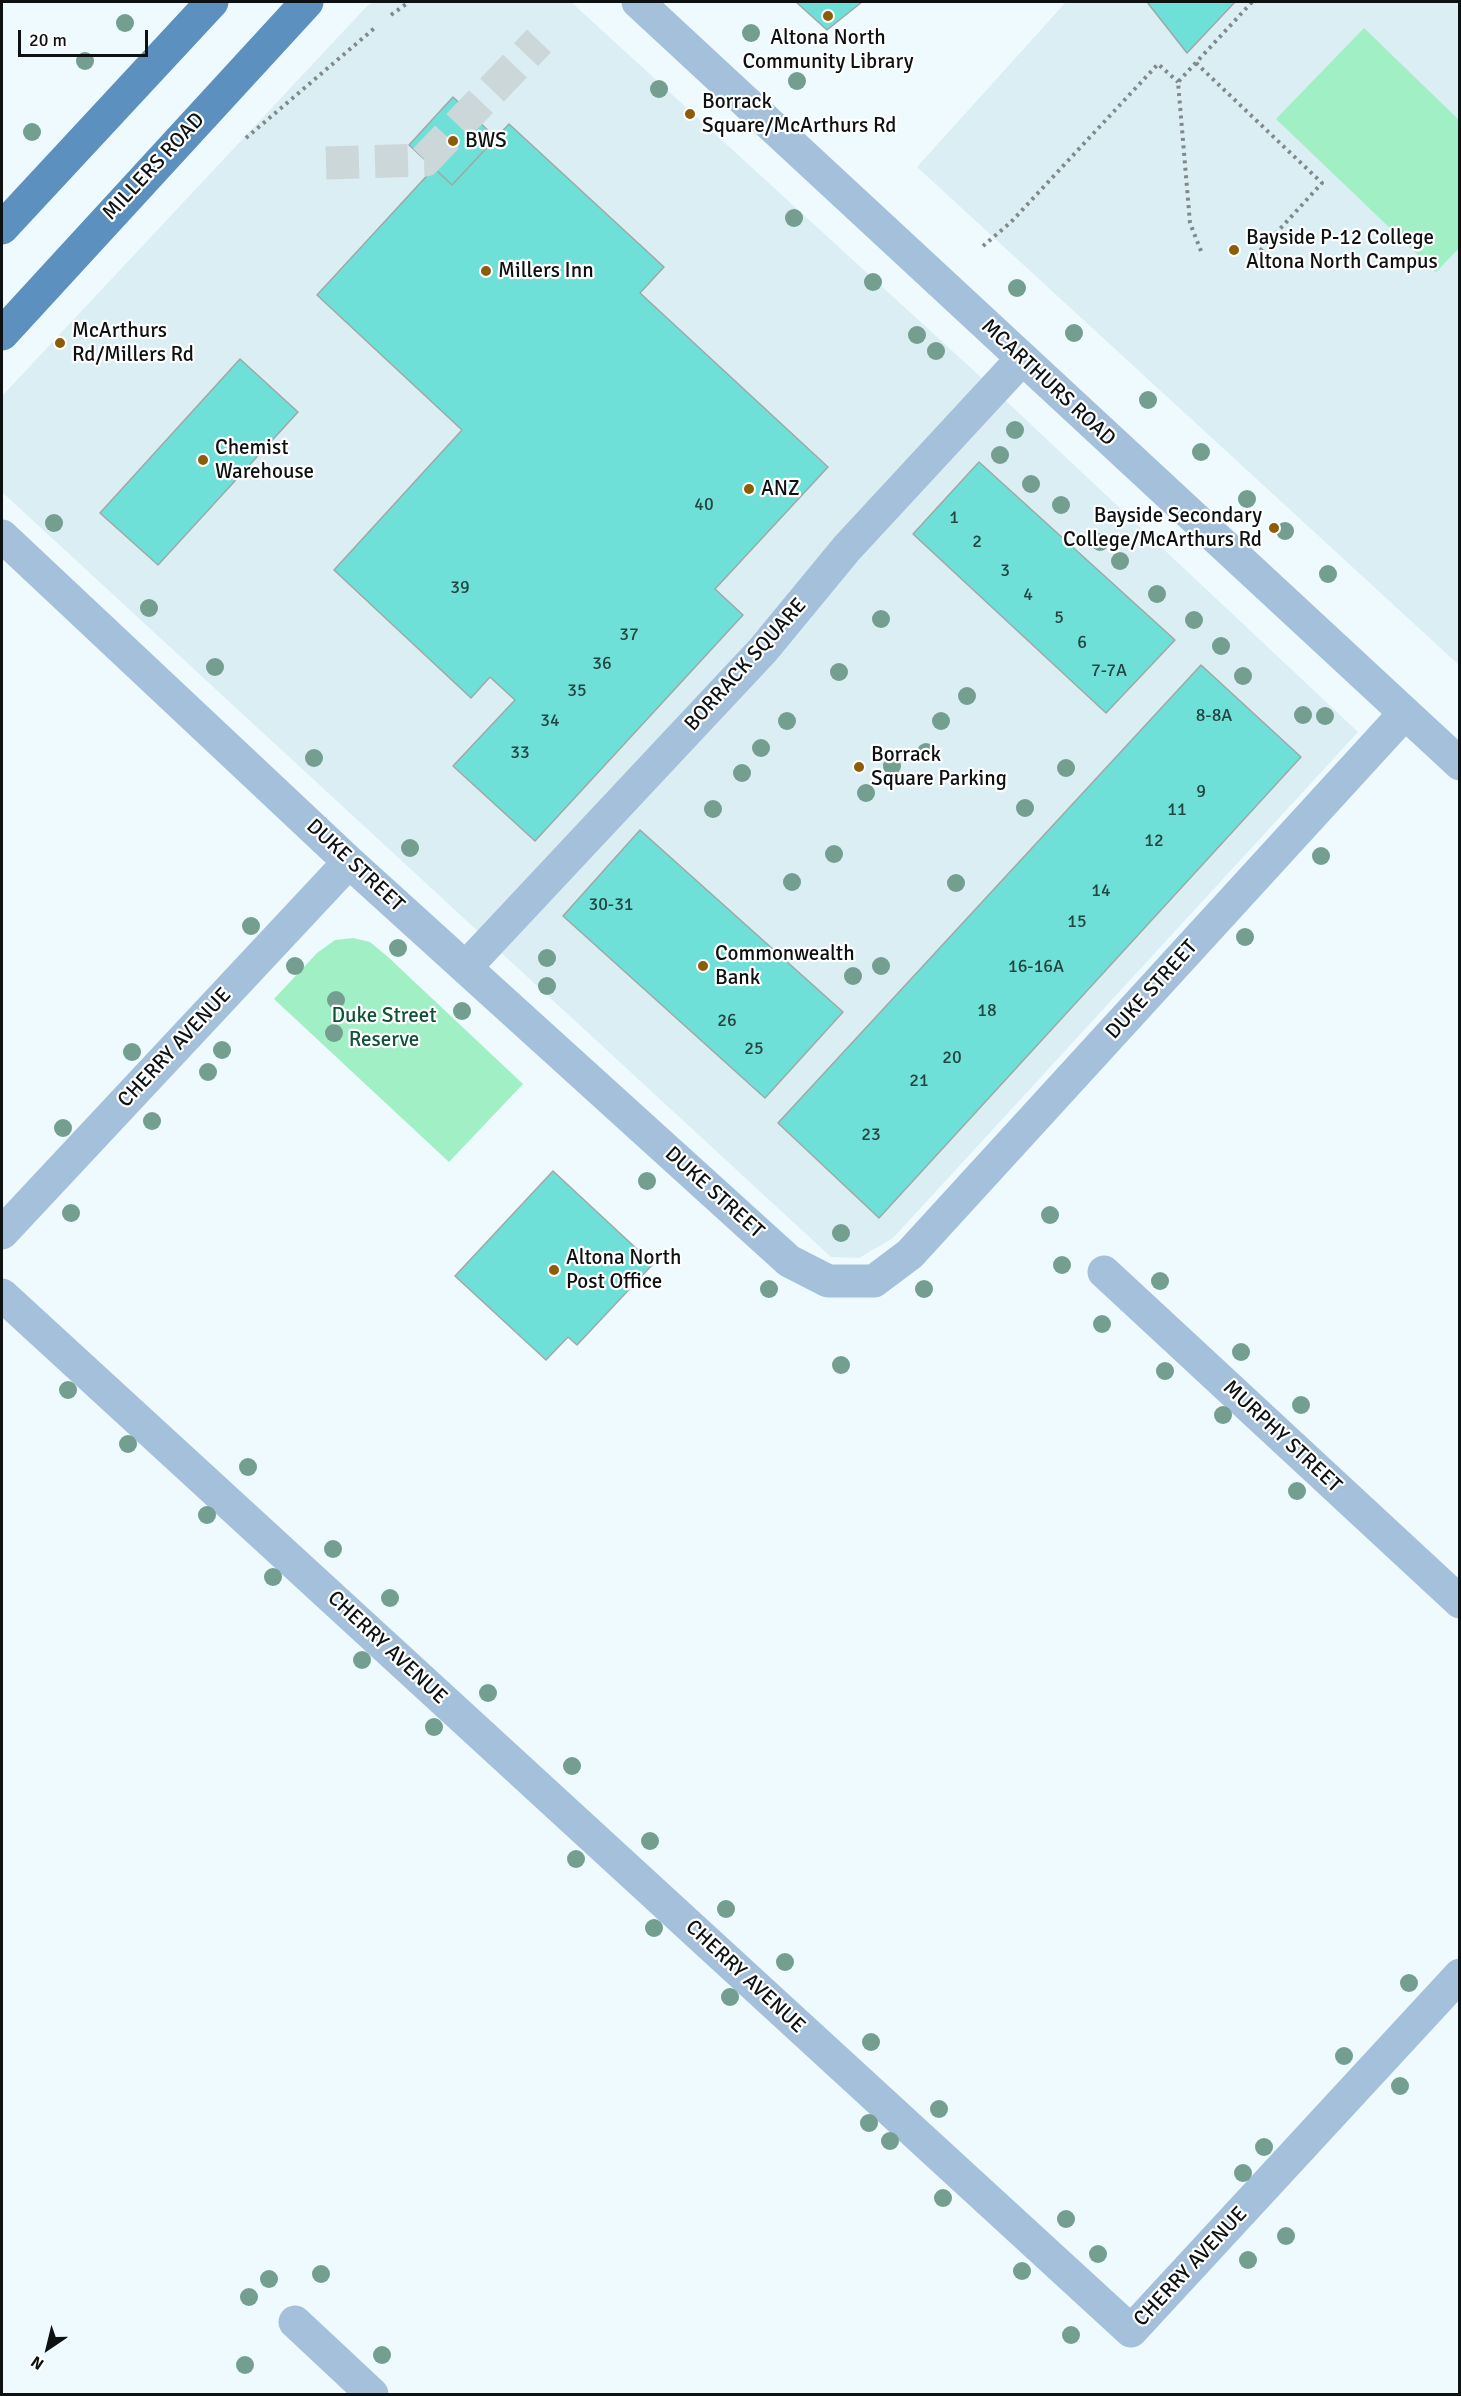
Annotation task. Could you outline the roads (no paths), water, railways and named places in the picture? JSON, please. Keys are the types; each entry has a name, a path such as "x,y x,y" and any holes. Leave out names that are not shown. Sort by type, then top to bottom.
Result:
{"main road":[{"path":"2,228 212,2"},
{"name":"MILLERS ROAD","path":"2,333 307,2"}],"street":[{"name":"MCARTHURS ROAD","path":"638,2 1460,764"},
{"name":"BORRACK SQUARE","path":"466,968 763,650 867,526 1022,359"},
{"name":"DUKE STREET","path":"2,536 349,862 789,1261 828,1281 873,1281 910,1254 1405,713"},
{"name":"CHERRY AVENUE","path":"2,1233 349,862"},
{"name":"MURPHY STREET","path":"1104,1272 1460,1602"},
{"name":"CHERRY AVENUE","path":"2,1294 1131,2331 1460,1975"},
{"path":"295,2322 372,2394"}],"tunnel":[{"path":"326,163 425,160 539,41"}],"place":[{"name":"Altona North Community Library","path":"828,16"},
{"name":"Borrack Square/McArthurs Rd","path":"690,114"},
{"name":"BWS","path":"453,141"},
{"name":"Bayside P-12 College Altona North Campus","path":"1234,250"},
{"name":"Millers Inn","path":"486,271"},
{"name":"McArthurs Rd/Millers Rd","path":"60,343"},
{"name":"Chemist Warehouse","path":"203,460"},
{"name":"ANZ","path":"749,489"},
{"name":"Bayside Secondary College/McArthurs Rd","path":"1274,528"},
{"name":"Borrack Square Parking","path":"859,767"},
{"name":"Commonwealth Bank","path":"703,966"},
{"name":"Altona North Post Office","path":"554,1270"}],"park label":[{"name":"Duke Street Reserve","path":"384,1028"}]}
